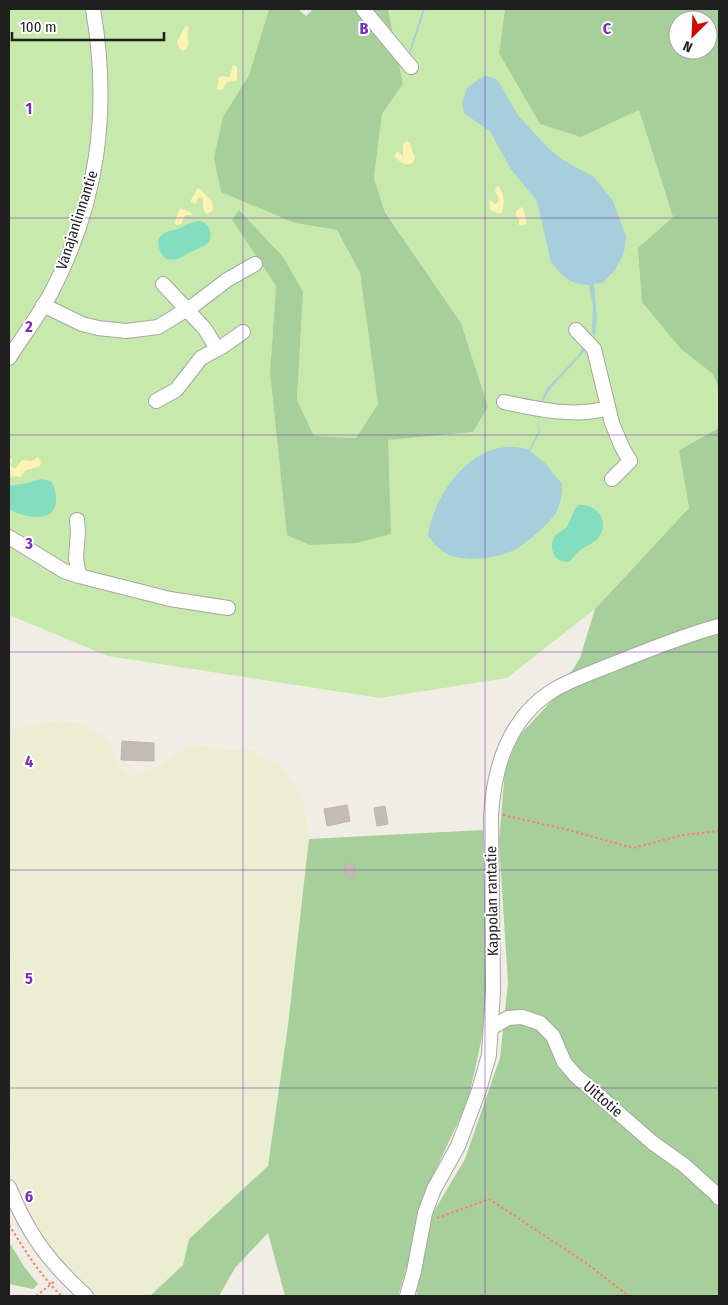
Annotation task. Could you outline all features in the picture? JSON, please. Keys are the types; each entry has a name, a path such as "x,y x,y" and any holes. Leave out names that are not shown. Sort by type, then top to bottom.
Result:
{"street":[{"name":"Vanajanlinnantie","path":"9,358 52,292 70,251 88,196 98,152 102,110 99,40 94,9"},
{"path":"363,9 411,67"},
{"path":"44,305 82,324 126,331 158,327 187,310 227,280 255,264"},
{"path":"163,284 205,329 217,349"},
{"path":"576,330 594,349 615,431 630,461 612,479"},
{"path":"156,401 176,390 201,358 243,332"},
{"path":"504,402 540,410 592,413 608,408"},
{"path":"77,520 76,558 79,576"},
{"path":"9,537 64,571 79,576 170,598 228,608"},
{"name":"Kappolan rantatie","path":"407,1296 414,1271 424,1213 434,1189 458,1146 479,1090 489,1055 493,990 492,789 510,734 527,711 552,691 602,668 665,643 719,626"},
{"name":"Uittotie","path":"492,1028 508,1018 522,1017 540,1023 553,1036 564,1062 576,1076 653,1143 715,1192 719,1198"},
{"path":"9,1187 20,1214 41,1248 62,1274 86,1296"}],"path":[{"path":"491,813 565,829 633,848 683,835 716,833 719,831"},
{"path":"423,1223 489,1199 586,1263 630,1296"},
{"path":"9,1225 30,1258 62,1296"},
{"path":"36,1296 62,1274"}],"green space":[{"path":"9,9 269,9 249,75 223,117 295,223 337,230 360,273 378,404 356,438 314,436 297,400 303,292 232,220 276,286 270,373 287,534 310,545 388,440 473,432 488,407 461,323 385,211 374,178 382,114 403,84 388,9 505,9 499,53 581,137 639,110 673,217 638,248 682,350 713,374 719,389 719,428 679,450 689,508 595,609 507,678 380,698 108,656 9,615"},
{"path":"269,9 298,9 306,16 313,9 388,9 403,84 382,114 374,178 385,212 461,323 488,407 473,432 388,440 391,534 356,543 310,545 287,535 270,373 276,286 232,220 239,210 283,257 303,292 297,400 314,436 356,438 378,404 360,273 337,230 295,223 221,192 214,158 223,117 249,75"},
{"path":"505,9 719,9 719,389 713,374 682,350 642,302 638,248 673,217 639,110 581,137 540,124 499,53"},
{"path":"199,221 206,224 210,230 209,242 178,259 166,259 158,246 161,236 169,231"},
{"path":"719,428 719,1296 416,1296 433,1213 465,1159 500,1058 508,983 499,842 505,770 519,736 555,697 580,658 595,609 689,508 679,450"},
{"path":"41,479 51,481 55,490 55,508 51,513 38,517 9,509 9,486"},
{"path":"579,505 591,507 600,514 603,525 602,531 597,540 579,551 569,562 564,562 554,554 552,550 553,541 556,535 566,528 575,509"},
{"path":"50,722 85,724 107,740 120,767 133,778 160,766 189,746 248,750 279,764 302,797 309,839 288,1025 268,1166 189,1238 183,1265 150,1296 98,1296 76,1277 44,1239 15,1175 9,1137 11,956 9,941 9,730"},
{"path":"483,830 486,965 484,1028 468,1101 436,1169 419,1215 398,1296 285,1296 268,1233 235,1268 219,1296 150,1296 183,1265 189,1239 268,1166 288,1025 309,839"},
{"path":"9,1242 25,1268 38,1284 33,1289 9,1284"}],"sand":[{"path":"186,25 189,29 187,35 188,47 183,51 179,48 177,42"},
{"path":"233,65 237,67 236,81 227,82 222,90 217,89 219,78 230,76"},
{"path":"407,141 415,158 412,163 405,164 394,156 398,151 403,155 403,144"},
{"path":"498,186 502,191 504,202 502,212 499,214 491,210 489,203 491,200 495,204 498,203 499,199 495,190"},
{"path":"198,188 212,201 213,210 209,213 206,214 203,208 202,197 198,198 196,204 191,202"},
{"path":"521,207 526,222 522,226 519,225 519,220 515,214"},
{"path":"180,208 192,213 191,215 185,215 181,224 176,225 175,222"},
{"path":"38,457 41,462 39,467 26,470 20,477 9,477 9,459 12,459 11,466 15,469 22,460 32,461"}],"water":[{"path":"423,9 425,9 409,57 408,55"},
{"path":"485,76 494,78 499,82 517,114 548,148 563,160 594,177 613,201 626,236 625,247 615,270 602,283 594,284 597,317 595,336 592,332 593,306 589,285 571,281 551,262 537,201 510,168 490,131 465,114 462,103 467,88"},
{"path":"586,344 588,346 582,354 550,389 541,406 539,406 547,388 577,357"},
{"path":"537,415 540,432 530,451 545,463 562,484 561,499 555,514 529,540 512,551 499,555 469,559 455,557 436,546 428,536 439,501 449,485 476,458 493,450 511,447 529,450 539,431"}],"building":[{"path":"122,741 154,743 154,761 121,760"},
{"path":"347,805 350,821 327,826 324,809"},
{"path":"385,806 388,824 377,826 374,808"},
{"path":"345,864 354,864 355,877 346,877"}]}
